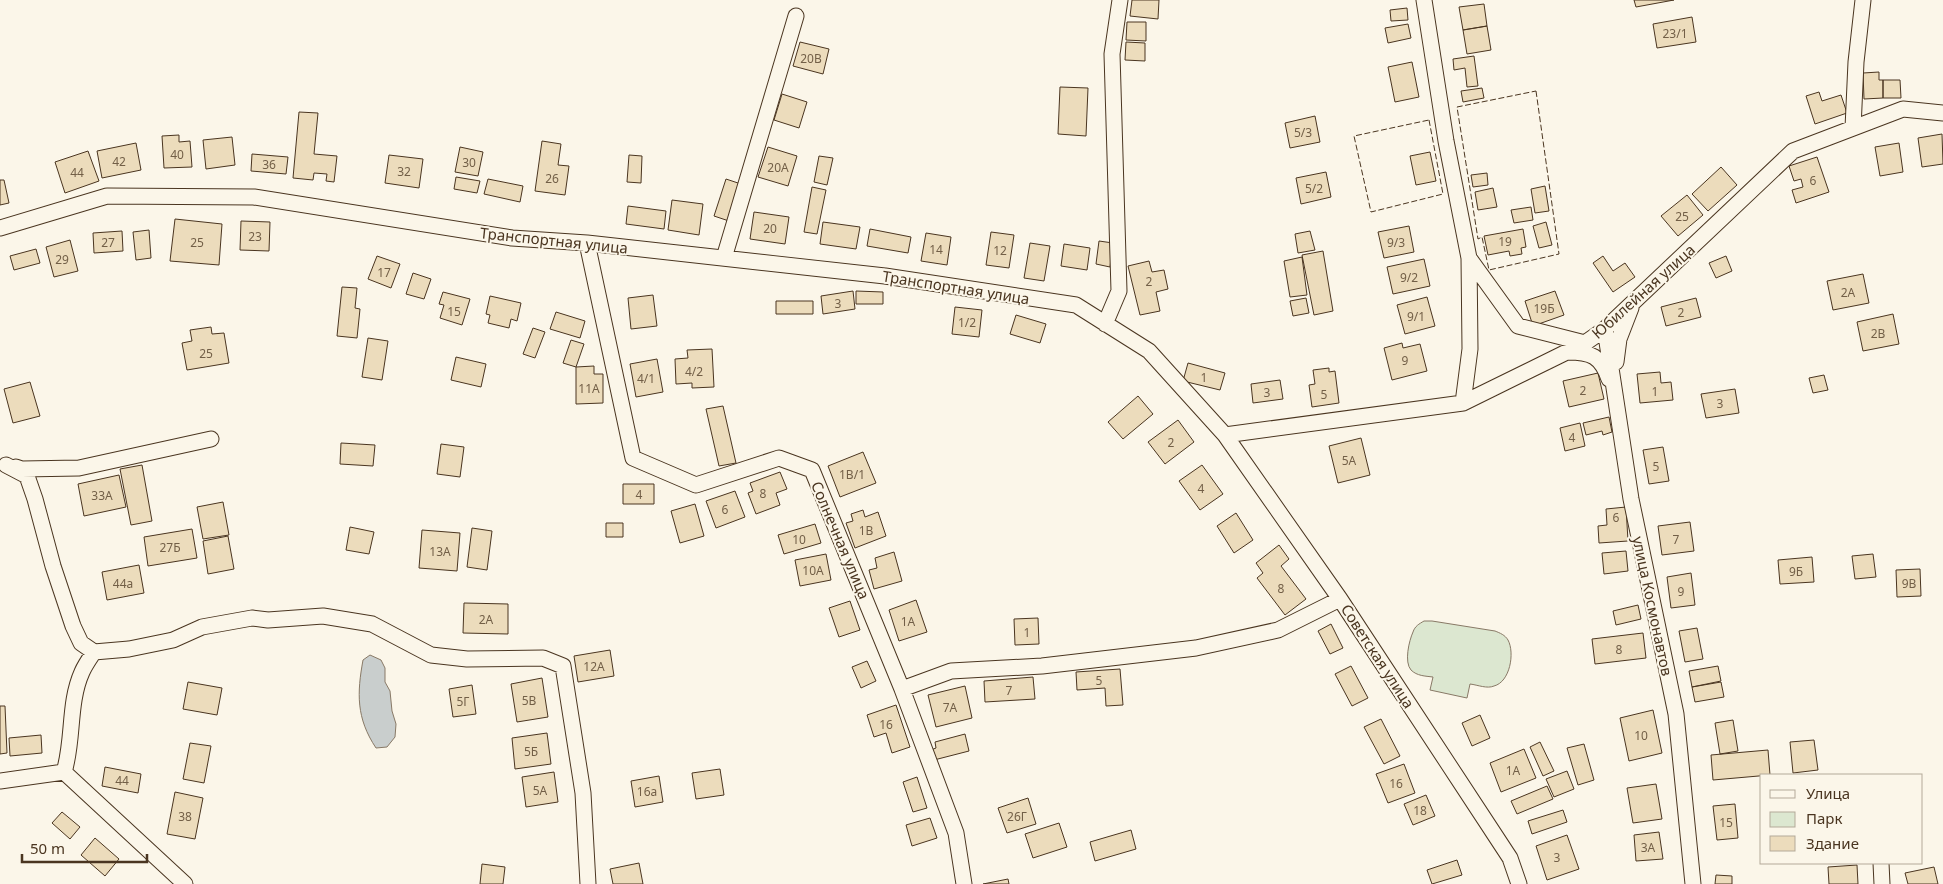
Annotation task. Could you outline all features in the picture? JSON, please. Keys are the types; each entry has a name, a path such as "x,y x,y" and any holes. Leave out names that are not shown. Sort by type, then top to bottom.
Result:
{"street":[{"path":"1105,324 1119,291 1112,54 1120,0"},
{"path":"1424,0 1446,141 1468,258 1470,349 1463,403"},
{"path":"1853,128 1856,62 1863,0"},
{"path":"724,258 796,16"},
{"name":"Юбилейная улица","path":"1225,435 1463,403 1585,343 1606,328 1793,151 1903,109 1943,113"},
{"name":"Транспортная улица","path":"0,228 107,196 254,197 512,238 587,243 885,276 1076,305 1149,351 1225,435"},
{"name":"Солнечная улица","path":"587,243 633,458 696,485 779,458 812,470 902,689 956,833 964,884"},
{"path":"1468,258 1518,326 1585,343"},
{"path":"1615,396 1616,357 1619,339 1624,322 1634,302"},
{"name":"улица Космонавтов","path":"1606,328 1631,499 1676,714 1693,884"},
{"path":"1566,352 1586,352 1596,358 1605,367 1615,396"},
{"name":"Советская улица","path":"1225,435 1340,599 1510,858 1519,884"},
{"path":"3,464 22,469 79,468 211,439"},
{"path":"3,464 27,476 53,566 73,626 81,644 94,652 138,647 173,640 202,627 252,618 268,620 323,616 372,624 431,655 467,659 544,658 563,666 583,792 588,884"},
{"path":"902,689 950,671 1042,666 1196,648 1278,630 1340,599"},
{"path":"64,772 68,758 73,705 81,672 94,652"},
{"path":"0,781 64,772"},
{"path":"64,772 185,884"},
{"path":"1881,864 1882,884"}],"green space":[{"path":"1424,621 1495,631 1504,635 1510,646 1511,659 1504,679 1491,687 1470,684 1467,698 1430,690 1433,677 1421,675 1411,670 1408,662 1409,646 1413,632"}],"shaded area":[{"path":"370,655 381,660 385,668 385,682 390,691 392,711 396,724 395,737 387,747 376,748 369,737 362,716 359,694 361,672 363,660"}],"building":[{"path":"1132,0 1159,0 1158,19 1130,16"},
{"path":"1634,0 1674,0 1636,7"},
{"path":"1484,4 1487,26 1463,30 1459,7"},
{"path":"1407,8 1408,20 1391,21 1390,10"},
{"path":"1692,17 1696,42 1657,48 1653,24"},
{"path":"1127,22 1146,22 1146,41 1126,40"},
{"path":"1408,24 1411,38 1388,43 1385,28"},
{"path":"1487,26 1491,50 1467,54 1463,30"},
{"path":"800,42 829,49 823,74 793,66"},
{"path":"1126,42 1145,43 1145,61 1125,60"},
{"path":"1474,56 1478,86 1467,87 1465,68 1454,70 1453,59"},
{"path":"1412,62 1419,97 1395,102 1388,67"},
{"path":"1879,72 1879,80 1883,80 1883,98 1864,99 1863,73"},
{"path":"1883,80 1900,80 1901,98 1883,98"},
{"path":"1060,87 1088,88 1086,136 1058,134"},
{"path":"1482,88 1484,98 1463,102 1461,91"},
{"path":"1819,92 1822,101 1841,95 1847,113 1815,124 1806,96"},
{"path":"782,94 807,102 799,128 774,120"},
{"path":"299,112 318,113 314,154 337,156 334,182 326,181 327,174 314,173 313,180 293,178"},
{"path":"1315,116 1320,142 1290,148 1285,123"},
{"path":"1942,134 1943,164 1922,167 1918,138"},
{"path":"179,135 179,142 190,141 192,167 164,168 162,136"},
{"path":"232,137 235,165 206,169 203,140"},
{"path":"542,141 561,144 558,165 569,166 565,195 535,191"},
{"path":"136,143 141,170 102,178 97,151"},
{"path":"1899,143 1903,172 1880,176 1875,147"},
{"path":"460,147 483,152 478,176 455,172"},
{"path":"768,147 797,156 788,186 758,177"},
{"path":"88,151 99,181 65,193 55,162"},
{"path":"1430,152 1436,181 1416,185 1410,156"},
{"path":"252,154 288,157 286,174 251,171"},
{"path":"389,155 423,159 419,188 385,183"},
{"path":"629,155 642,156 641,183 627,182"},
{"path":"819,156 833,158 827,185 814,182"},
{"path":"1817,157 1829,192 1796,203 1792,190 1803,187 1801,179 1794,181 1789,166"},
{"path":"1721,167 1737,185 1708,211 1692,194"},
{"path":"1326,172 1331,197 1301,204 1296,178"},
{"path":"1487,173 1488,185 1473,187 1471,175"},
{"path":"456,177 480,181 477,193 454,189"},
{"path":"488,179 523,186 520,202 484,194"},
{"path":"726,179 741,184 729,221 714,216"},
{"path":"0,180 4,180 9,203 0,205"},
{"path":"1545,186 1549,211 1535,213 1531,189"},
{"path":"812,187 826,190 817,234 804,232"},
{"path":"1493,188 1497,207 1478,210 1475,192"},
{"path":"1687,195 1703,215 1678,236 1661,216"},
{"path":"672,200 703,204 699,235 668,230"},
{"path":"628,206 666,211 664,229 626,224"},
{"path":"1531,207 1533,220 1514,223 1511,210"},
{"path":"754,212 789,217 785,244 750,239"},
{"path":"175,219 222,224 219,265 170,261"},
{"path":"241,221 270,222 269,251 240,250"},
{"path":"823,222 860,227 856,249 820,244"},
{"path":"1546,222 1552,245 1539,248 1533,226"},
{"path":"1409,226 1414,252 1384,258 1378,232"},
{"path":"870,229 911,237 908,253 867,246"},
{"path":"1523,229 1526,247 1521,248 1522,254 1510,256 1509,251 1488,255 1484,236"},
{"path":"149,230 151,258 136,260 133,232"},
{"path":"122,231 123,251 94,253 93,233"},
{"path":"1310,231 1315,250 1298,253 1295,234"},
{"path":"991,232 1014,235 1009,268 986,265"},
{"path":"926,233 951,237 947,265 921,261"},
{"path":"70,240 78,271 54,277 46,247"},
{"path":"1099,241 1113,243 1110,267 1096,264"},
{"path":"1030,243 1050,246 1044,281 1024,278"},
{"path":"1064,244 1090,248 1087,270 1061,266"},
{"path":"36,249 40,263 14,270 10,256"},
{"path":"1323,251 1333,311 1314,315 1302,255"},
{"path":"377,256 400,264 391,288 368,279"},
{"path":"1603,256 1613,271 1625,263 1635,277 1613,292 1593,263"},
{"path":"1726,256 1732,271 1716,278 1709,263"},
{"path":"1302,257 1307,295 1290,297 1284,261"},
{"path":"1424,259 1430,286 1393,294 1387,267"},
{"path":"1149,261 1152,272 1164,270 1168,289 1156,292 1160,311 1140,315 1128,266"},
{"path":"413,273 431,279 424,299 406,294"},
{"path":"1863,274 1869,303 1833,310 1827,281"},
{"path":"342,287 357,288 355,308 360,309 357,338 337,336"},
{"path":"853,291 855,309 823,314 821,296"},
{"path":"856,291 883,292 883,304 856,304"},
{"path":"1555,291 1564,315 1533,326 1525,301"},
{"path":"443,292 470,299 462,325 440,318 444,305 439,304"},
{"path":"653,295 657,326 631,329 628,298"},
{"path":"490,296 521,303 517,321 511,319 509,328 488,323 490,315 486,314"},
{"path":"1427,297 1435,326 1405,334 1397,305"},
{"path":"1306,298 1309,313 1293,316 1290,301"},
{"path":"1696,298 1701,317 1666,326 1661,307"},
{"path":"776,301 813,301 813,314 776,314"},
{"path":"955,307 982,310 979,337 952,334"},
{"path":"556,312 585,321 580,338 550,329"},
{"path":"1893,314 1899,344 1863,351 1857,322"},
{"path":"1016,315 1046,324 1040,343 1010,334"},
{"path":"211,327 212,334 224,333 229,363 187,370 182,343 192,341 190,330"},
{"path":"533,328 545,332 535,358 523,354"},
{"path":"368,338 388,341 382,380 362,377"},
{"path":"571,340 584,344 576,367 563,363"},
{"path":"1402,343 1403,348 1420,344 1427,371 1392,380 1384,348"},
{"path":"712,349 714,387 692,388 692,383 676,384 675,359 688,358 687,350"},
{"path":"456,357 486,364 481,387 451,380"},
{"path":"657,359 663,392 636,397 630,364"},
{"path":"1188,363 1225,373 1220,390 1183,381"},
{"path":"594,366 594,374 603,374 603,403 576,404 576,367"},
{"path":"1329,368 1329,372 1335,371 1339,403 1312,407 1309,385 1315,384 1313,370"},
{"path":"1660,372 1661,383 1671,382 1673,400 1640,403 1637,374"},
{"path":"1598,373 1604,399 1569,407 1563,381"},
{"path":"1824,375 1828,390 1813,393 1809,378"},
{"path":"1280,380 1283,399 1253,403 1251,384"},
{"path":"30,382 40,416 13,423 4,389"},
{"path":"1735,389 1739,413 1706,418 1701,394"},
{"path":"1138,396 1153,414 1123,439 1108,422"},
{"path":"723,406 736,463 719,466 706,409"},
{"path":"1609,417 1612,432 1603,435 1602,431 1586,435 1583,423"},
{"path":"1178,420 1194,442 1165,464 1148,442"},
{"path":"1580,423 1585,446 1565,451 1560,428"},
{"path":"1361,438 1370,475 1338,483 1329,446"},
{"path":"341,443 375,445 373,466 340,464"},
{"path":"441,444 464,447 460,477 437,474"},
{"path":"1663,447 1669,481 1649,484 1643,450"},
{"path":"863,452 876,483 840,497 828,466"},
{"path":"142,465 152,521 131,525 120,469"},
{"path":"1202,465 1223,494 1200,510 1179,481"},
{"path":"780,472 787,489 776,493 780,505 756,514 748,493 753,491 750,483"},
{"path":"119,475 126,507 84,516 78,484"},
{"path":"623,484 654,484 654,504 623,504"},
{"path":"735,491 745,517 716,528 706,501"},
{"path":"223,502 229,535 203,539 197,507"},
{"path":"695,504 704,536 680,543 671,511"},
{"path":"1626,507 1628,541 1599,543 1598,526 1607,525 1606,509"},
{"path":"863,510 865,517 878,512 886,536 855,548 846,523 853,521 851,514"},
{"path":"1236,513 1253,540 1234,553 1217,526"},
{"path":"1690,522 1694,551 1662,555 1658,526"},
{"path":"606,523 623,523 623,537 606,537"},
{"path":"815,524 821,543 784,554 778,535"},
{"path":"350,527 374,532 369,554 346,550"},
{"path":"472,528 492,531 487,570 467,567"},
{"path":"192,529 197,558 148,566 144,537"},
{"path":"422,530 460,533 457,571 419,568"},
{"path":"228,536 234,569 208,574 203,541"},
{"path":"1279,545 1289,559 1281,566 1306,599 1285,615 1257,578 1263,573 1256,563"},
{"path":"1626,551 1628,571 1604,574 1602,553"},
{"path":"894,552 902,581 874,589 869,570 877,568 875,558"},
{"path":"826,554 831,580 800,586 795,560"},
{"path":"1873,554 1876,577 1855,579 1852,556"},
{"path":"1812,557 1814,582 1780,584 1778,560"},
{"path":"139,565 144,593 107,600 102,572"},
{"path":"1920,569 1921,596 1897,597 1896,570"},
{"path":"1691,573 1695,605 1671,608 1667,577"},
{"path":"916,600 927,632 899,641 889,610"},
{"path":"850,601 860,630 839,637 829,608"},
{"path":"464,603 508,604 508,634 463,633"},
{"path":"1638,605 1641,619 1616,625 1613,611"},
{"path":"1038,618 1039,644 1015,645 1014,619"},
{"path":"1331,624 1343,648 1330,654 1318,631"},
{"path":"1697,628 1703,659 1685,662 1679,631"},
{"path":"1643,633 1646,658 1595,664 1592,639"},
{"path":"610,650 614,676 578,682 574,656"},
{"path":"867,661 876,681 861,688 852,667"},
{"path":"1351,666 1368,698 1352,706 1335,674"},
{"path":"1718,666 1721,681 1692,687 1689,671"},
{"path":"1120,669 1123,705 1106,706 1105,688 1077,690 1076,672"},
{"path":"1033,677 1035,699 985,702 984,681"},
{"path":"542,678 548,717 517,722 511,684"},
{"path":"188,682 222,688 217,715 183,709"},
{"path":"1721,682 1724,697 1695,702 1692,687"},
{"path":"472,685 476,714 453,717 449,689"},
{"path":"965,686 972,718 936,727 928,695"},
{"path":"896,705 910,747 892,753 886,733 874,737 867,715"},
{"path":"0,706 5,706 7,753 0,754"},
{"path":"1653,710 1662,753 1629,761 1620,718"},
{"path":"1480,715 1490,738 1472,746 1462,723"},
{"path":"1381,719 1400,756 1384,764 1364,727"},
{"path":"1733,720 1738,751 1720,754 1715,723"},
{"path":"547,733 551,764 515,769 512,738"},
{"path":"965,734 969,751 934,760 931,750 936,748 935,742"},
{"path":"41,735 42,753 10,756 9,738"},
{"path":"1814,740 1818,770 1793,773 1790,742"},
{"path":"1540,742 1554,771 1543,776 1530,747"},
{"path":"190,743 211,746 204,783 183,779"},
{"path":"1584,744 1594,780 1578,785 1567,748"},
{"path":"1524,749 1536,778 1501,792 1490,763"},
{"path":"1768,750 1770,774 1713,780 1711,755"},
{"path":"1404,764 1415,793 1388,803 1376,774"},
{"path":"105,767 141,774 138,793 102,786"},
{"path":"720,769 724,795 696,799 692,773"},
{"path":"1567,771 1574,789 1554,797 1546,779"},
{"path":"554,772 558,802 526,807 522,777"},
{"path":"659,776 663,802 635,807 631,781"},
{"path":"917,777 927,808 913,812 903,782"},
{"path":"1656,784 1662,819 1633,823 1627,788"},
{"path":"1547,786 1553,799 1517,814 1511,801"},
{"path":"175,792 203,798 195,839 167,834"},
{"path":"1426,795 1435,816 1413,825 1404,804"},
{"path":"1028,798 1036,824 1007,833 998,808"},
{"path":"1735,804 1738,838 1717,840 1713,806"},
{"path":"1563,810 1567,822 1532,834 1528,821"},
{"path":"62,812 80,827 70,839 52,823"},
{"path":"930,818 937,838 912,846 906,825"},
{"path":"1059,823 1067,847 1033,858 1025,834"},
{"path":"1131,830 1136,849 1095,861 1090,842"},
{"path":"1659,832 1663,859 1636,861 1634,835"},
{"path":"1567,835 1579,869 1547,880 1536,846"},
{"path":"95,838 119,859 105,876 81,855"},
{"path":"1457,860 1462,875 1432,884 1427,870"},
{"path":"639,863 643,884 613,884 610,869"},
{"path":"482,864 505,867 503,884 480,884"},
{"path":"1857,865 1858,884 1829,884 1828,867"},
{"path":"1934,867 1938,884 1908,884 1905,873"},
{"path":"1716,875 1732,876 1732,884 1715,884"},
{"path":"1008,879 1009,884 983,884"}],"fence":[{"path":"1536,91 1559,254 1489,270 1482,237 1478,239 1457,107 1536,91"},
{"path":"1429,120 1443,194 1371,212 1354,136 1429,120"}]}
